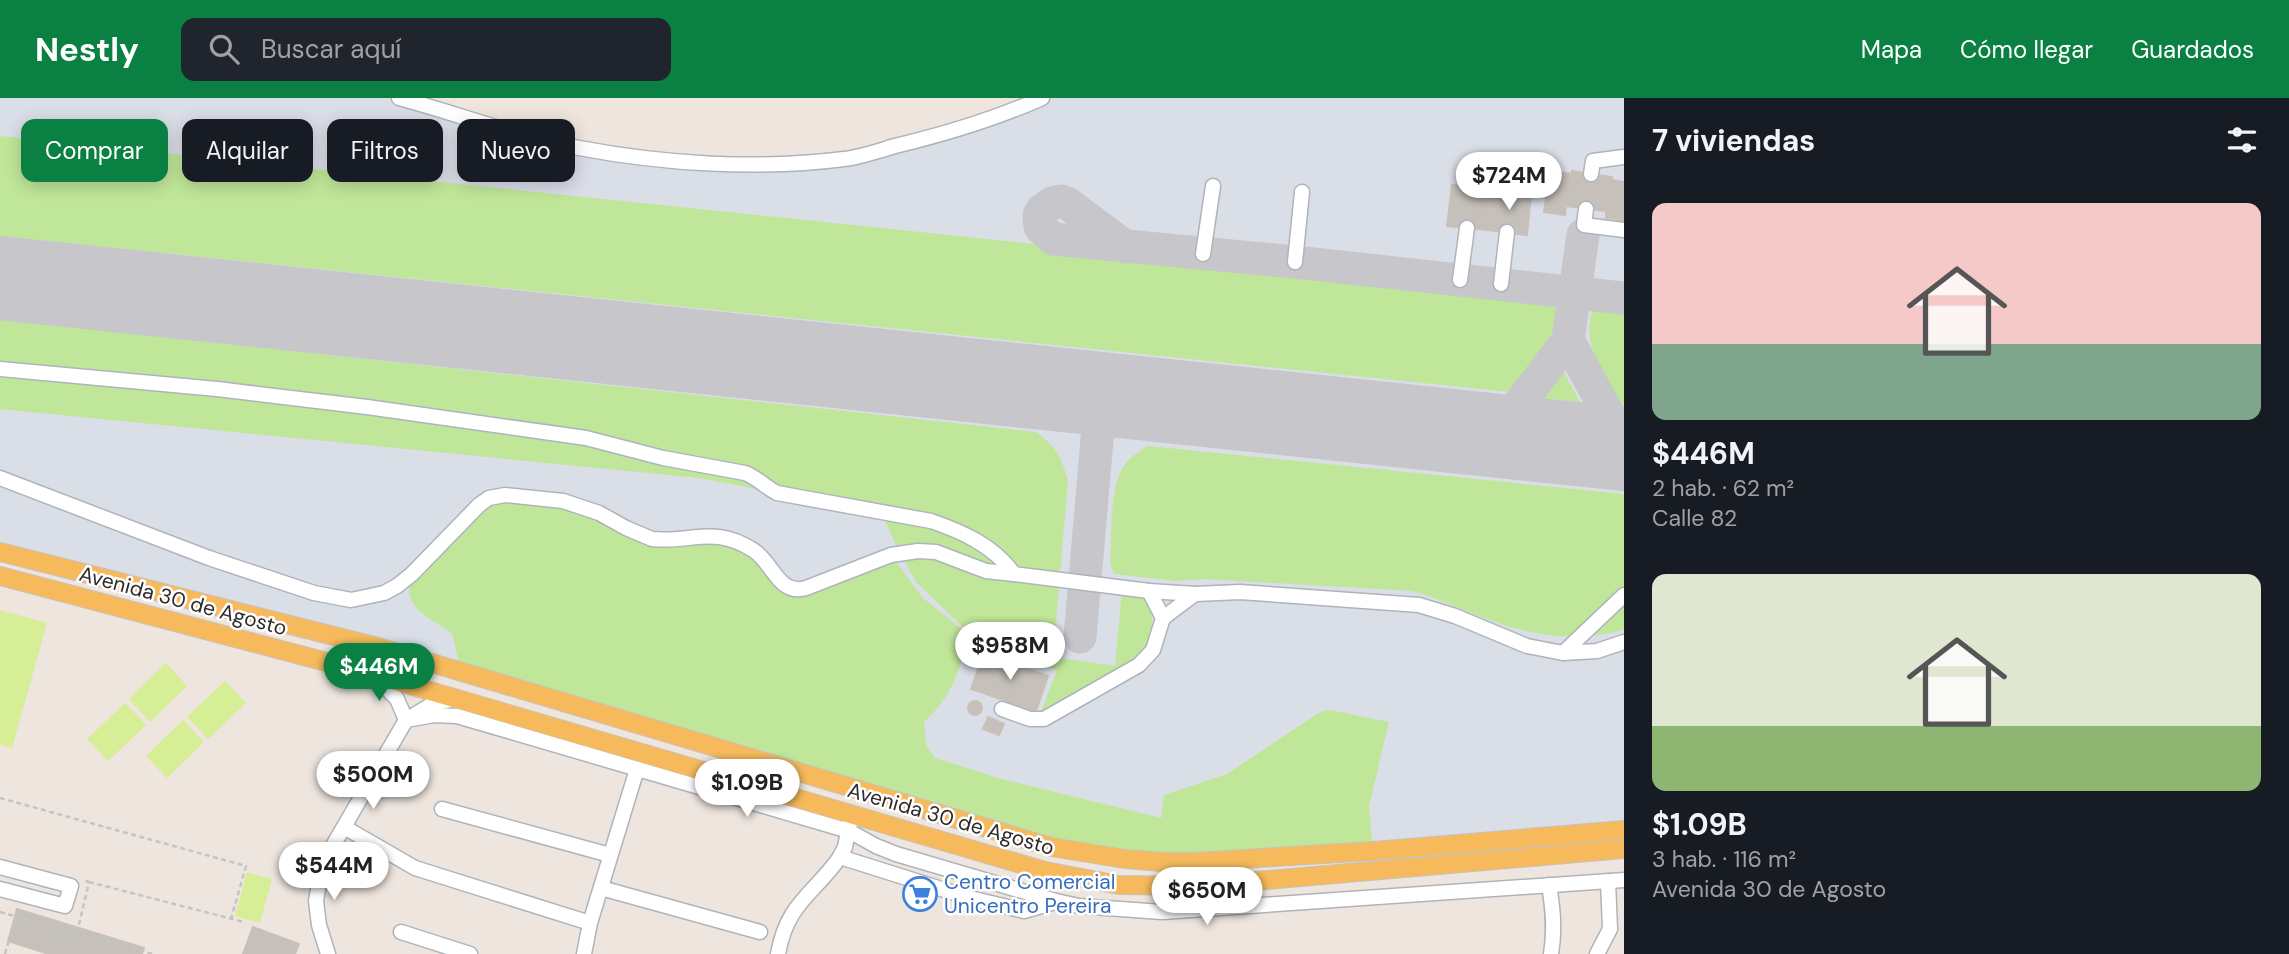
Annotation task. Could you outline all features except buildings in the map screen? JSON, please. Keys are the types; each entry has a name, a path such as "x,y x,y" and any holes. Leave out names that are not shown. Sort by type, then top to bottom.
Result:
{"main road":[{"name":"Avenida 30 de Agosto","path":"0,552 378,647 1051,847 1087,854 1162,862 1195,862 1373,851 1624,830"},
{"name":"Avenida 30 de Agosto","path":"0,576 372,674 850,823 1083,878 1119,884 1198,886 1624,849"}],"street":[{"path":"400,98 504,130 578,148 668,162 778,164 845,159 932,137 998,116 1042,98"},
{"path":"1591,174 1593,161 1624,157"},
{"path":"1203,254 1213,186"},
{"path":"1295,262 1302,192"},
{"path":"1586,209 1583,230 1624,230"},
{"path":"1460,280 1467,228"},
{"path":"1501,284 1507,232"},
{"path":"0,369 231,391 586,438 663,458 745,473 756,477 777,493 931,521 958,531 999,555 1014,574"},
{"path":"0,478 209,558 314,593 351,600 384,593 397,586 479,505 489,498 505,495 563,501 581,506 652,539 701,535 726,537 758,552 781,582 793,589 806,588 891,555 918,551 936,552 986,571 1149,591 1195,594 1240,592 1419,605 1455,616 1509,640 1563,653 1597,651 1624,642"},
{"path":"1149,591 1163,618"},
{"path":"1002,709 1030,719 1044,719 1139,665 1153,650 1163,618 1195,594"},
{"path":"1563,653 1624,595"},
{"path":"372,674 389,688 406,720"},
{"path":"328,954 319,925 317,890 324,867 406,720 433,703 455,699"},
{"path":"406,720 434,715 457,716 637,769 850,823 876,846 896,855 1079,906 1162,912 1624,880"},
{"path":"586,953 590,923 637,769"},
{"path":"442,809 610,855"},
{"path":"778,954 792,912 840,858 850,823"},
{"path":"344,827 415,868 590,923"},
{"path":"840,858 970,898 1024,911 1061,902 1083,878"},
{"path":"0,867 71,886 65,906 0,889"},
{"path":"1597,954 1610,929 1608,881"},
{"path":"1549,885 1554,936 1551,954"},
{"path":"601,888 760,932"},
{"path":"401,932 470,954"}],"path":[{"path":"0,798 246,866 231,919"},
{"path":"89,882 244,922"},
{"path":"0,912 152,954"},
{"path":"5,954 16,916"}],"shaded area":[{"path":"0,98 399,98 468,119 457,119 457,182 575,182 575,143 668,161 845,159 1042,98 1624,98 1624,830 1195,862 0,552"}],"green space":[{"path":"0,136 21,138 21,182 168,182 168,154 182,155 182,182 313,182 313,169 327,170 327,182 441,182 1553,298 1558,302 1555,330 1546,353 1531,374 1510,392 0,236"},
{"path":"1598,304 1624,307 1624,405 1619,404 1594,358 1590,320 1593,307"},
{"path":"0,319 1036,432 1057,453 1068,480 1053,657 1115,666 1122,590 1140,596 1148,603 1151,635 1143,651 1132,662 1108,678 1041,712 1057,670 982,645 917,583 900,554 877,503 757,489 699,478 0,409"},
{"path":"1561,367 1580,402 1538,398"},
{"path":"1148,446 1624,494 1624,630 1570,637 1535,633 1500,624 1412,591 1205,579 1175,581 1114,574 1110,564 1115,488 1126,463"},
{"path":"489,498 563,501 641,535 726,537 793,589 891,555 923,598 969,635 949,692 924,722 926,745 935,758 998,778 1161,818 1164,795 1227,774 1320,712 1330,710 1389,722 1369,806 1373,851 1125,859 461,672 452,633 416,608 409,591 412,574"},
{"path":"0,610 47,623 12,748 0,745"},
{"path":"166,663 187,686 150,722 129,699"},
{"path":"225,681 246,703 208,739 187,717"},
{"path":"125,703 146,725 108,761 87,739"},
{"path":"183,720 204,742 167,778 146,756"},
{"path":"247,872 272,879 260,923 235,916"}],"taxiway":[{"path":"1126,247 1067,203 1062,201 1052,203 1039,215 1040,227 1053,239 1295,262 1624,298"},
{"path":"1496,435 1568,340 1583,235"},
{"path":"1568,340 1624,443"},
{"path":"1080,637 1101,393"}],"runway":[{"path":"0,278 1624,449"}],"tunnel":[{"path":"1586,209 1591,174"}],"place":[{"name":"Centro Comercial Unicentro Pereira","path":"920,894"}]}
